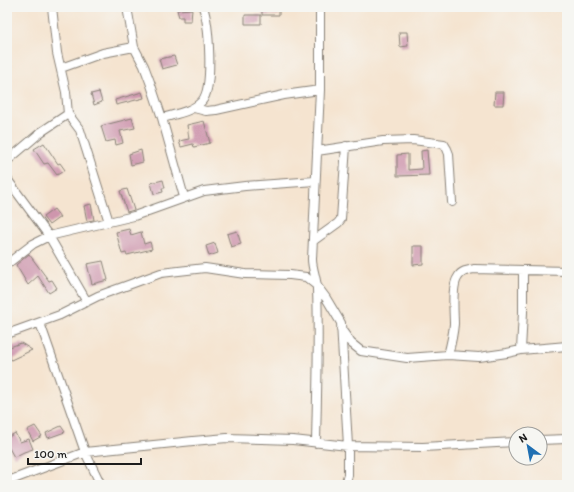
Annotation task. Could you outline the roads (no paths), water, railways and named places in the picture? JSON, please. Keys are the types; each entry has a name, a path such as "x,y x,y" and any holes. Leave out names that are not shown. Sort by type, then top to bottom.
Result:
{"street":[{"path":"52,7 57,53 66,92 68,114 80,130 109,222"},
{"path":"127,7 134,47 147,73 162,118 184,198"},
{"path":"162,118 194,108 200,103 205,95 209,74 207,20 203,7"},
{"path":"316,442 318,367 317,286 312,268 320,90 320,7"},
{"path":"61,68 104,53 134,47"},
{"path":"194,108 206,111 216,110 284,95 320,90"},
{"path":"7,161 41,132 68,114"},
{"path":"317,151 383,141 413,140 444,144 448,149 449,154 452,202"},
{"path":"313,241 338,223 341,219 346,146"},
{"path":"7,179 49,236 88,302"},
{"path":"7,264 33,244 49,236 134,216 204,191 315,180"},
{"path":"7,334 40,323 88,302 98,296 161,273 205,268 245,274 301,276 311,280 317,286 341,324 348,446 348,476 345,485"},
{"path":"448,355 452,342 456,278 460,274 474,269 567,271"},
{"path":"521,350 523,270"},
{"path":"40,323 85,452 102,485"},
{"path":"341,329 351,343 360,351 407,358 448,355 479,357 507,354 521,350 567,346"},
{"path":"10,479 85,452 227,438 293,440 348,446 423,447 508,442"},
{"path":"548,440 567,439"}]}
